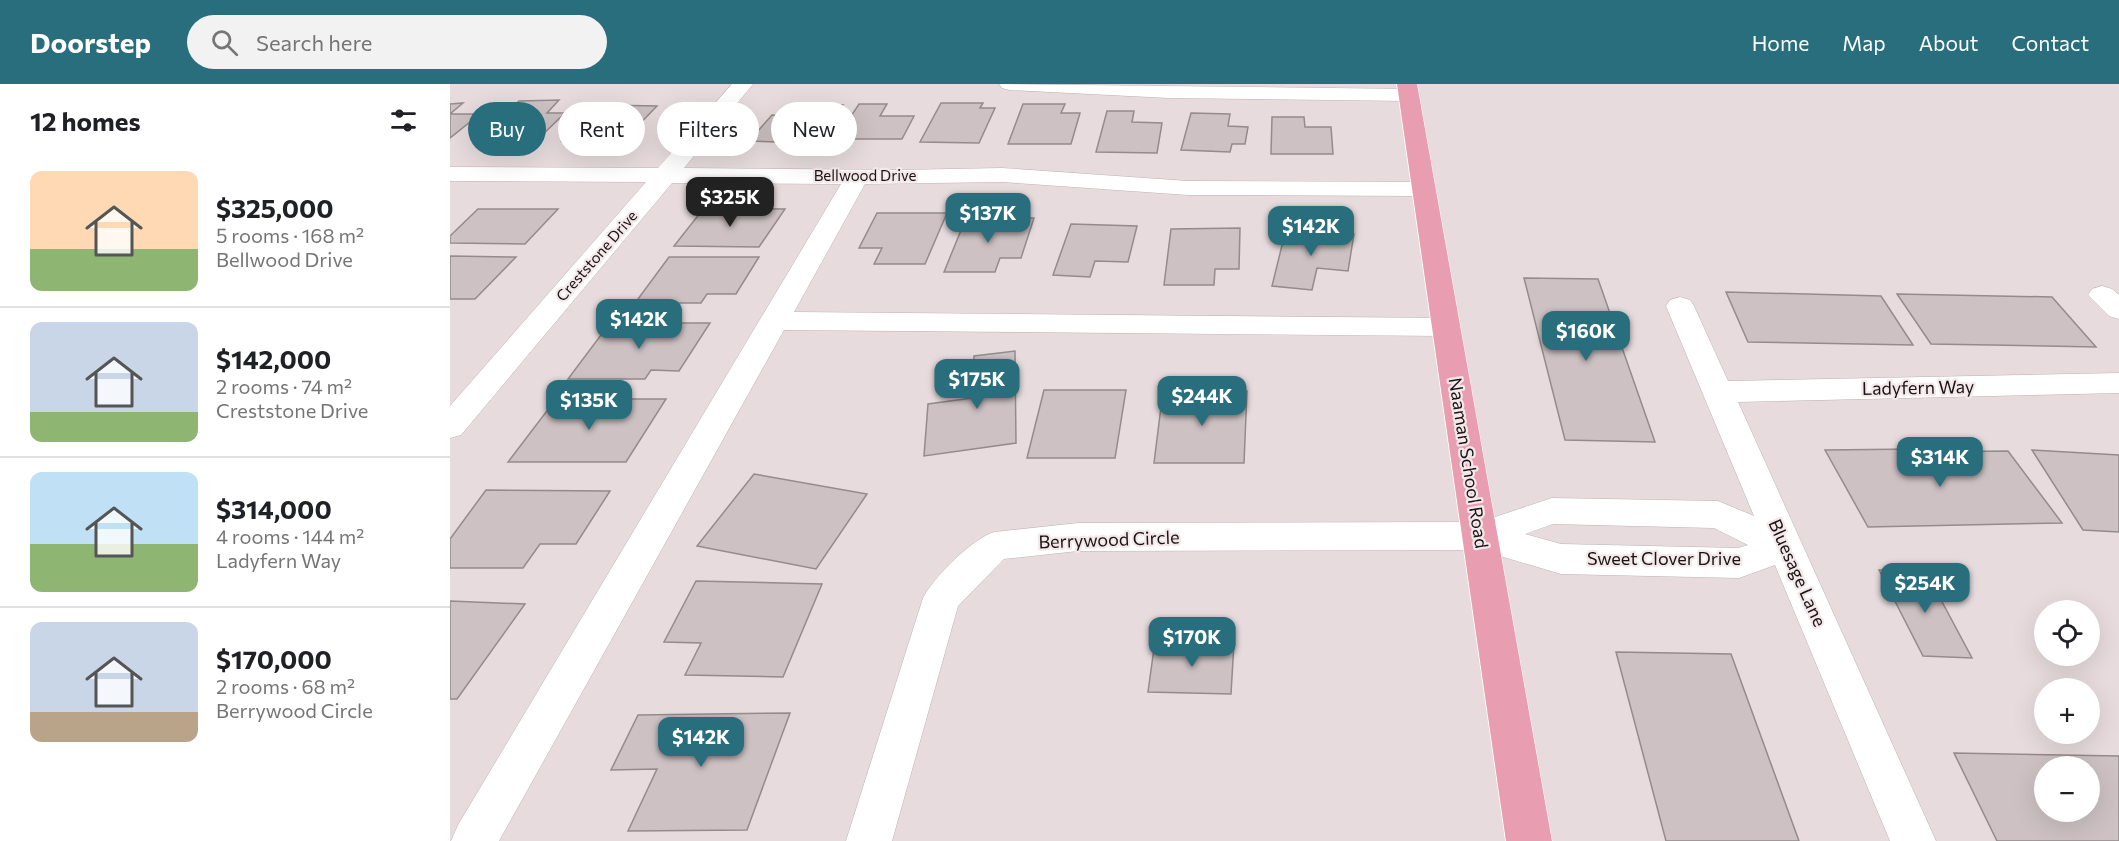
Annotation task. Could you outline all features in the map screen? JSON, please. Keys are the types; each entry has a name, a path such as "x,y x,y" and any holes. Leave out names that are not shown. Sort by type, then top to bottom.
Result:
{"main road":[{"name":"Naaman School Road","path":"1408,90 1529,841"}],"street":[{"name":"Creststone Drive","path":"450,427 743,84"},
{"path":"1009,84 1169,92 1408,90"},
{"name":"Bellwood Drive","path":"455,178 667,175 857,177 1002,175 1188,188 1423,189"},
{"path":"474,841 857,177"},
{"name":"Bluesage Lane","path":"1680,306 1913,841"},
{"path":"775,321 1446,327"},
{"name":"Ladyfern Way","path":"1717,392 2119,383"},
{"name":"Sweet Clover Drive","path":"1480,536 1552,511 1718,515 1785,546"},
{"name":"Sweet Clover Drive","path":"1480,536 1561,559 1739,563 1785,546"},
{"name":"Berrywood Circle","path":"869,841 942,598 994,546 1078,537 1480,536"}],"building":[{"path":"559,100 547,113 558,113 558,120 546,131 546,102 519,101"},
{"path":"463,103 450,114 450,104"},
{"path":"941,103 983,103 980,108 995,108 979,143 920,142"},
{"path":"859,104 887,104 880,116 914,116 902,139 857,139 857,107"},
{"path":"1023,104 1065,104 1061,113 1080,113 1071,144 1008,144"},
{"path":"645,106 657,106 645,118"},
{"path":"1107,111 1134,111 1132,122 1162,123 1157,153 1096,152"},
{"path":"1191,113 1230,114 1228,126 1248,127 1245,144 1232,144 1230,152 1181,150"},
{"path":"450,114 468,114 468,124 450,138"},
{"path":"771,116 771,142 759,141 759,130"},
{"path":"1272,117 1304,117 1305,127 1331,127 1333,154 1271,154"},
{"path":"704,208 785,209 759,247 674,246"},
{"path":"478,209 558,209 525,244 450,243 450,236"},
{"path":"877,213 947,213 925,264 874,264 882,248 859,248"},
{"path":"966,218 1034,218 1021,258 1000,258 995,272 944,272"},
{"path":"1071,224 1137,226 1128,262 1095,261 1090,277 1053,275"},
{"path":"1240,228 1239,269 1215,269 1214,285 1164,285 1171,229"},
{"path":"1286,229 1354,234 1348,271 1317,268 1312,290 1272,286"},
{"path":"450,256 516,257 475,299 450,299"},
{"path":"669,257 759,257 736,294 707,294 701,303 635,303"},
{"path":"1524,278 1598,279 1655,442 1565,440"},
{"path":"1726,292 1881,296 1913,345 1748,342"},
{"path":"1897,294 2052,297 2096,347 1931,344"},
{"path":"610,323 710,323 679,371 651,370 645,379 568,379"},
{"path":"1015,351 1016,443 924,456 928,404 972,398 974,356"},
{"path":"1044,390 1126,390 1115,458 1027,458"},
{"path":"1163,391 1247,391 1244,463 1154,463"},
{"path":"556,399 666,399 626,462 508,462"},
{"path":"1917,449 1919,452 2008,451 2062,523 1868,527 1825,450"},
{"path":"2032,450 2119,455 2119,532 2083,530"},
{"path":"754,474 867,494 816,569 697,546"},
{"path":"486,490 610,491 576,544 540,544 523,568 450,568 450,539"},
{"path":"1879,570 1925,570 1972,658 1923,656"},
{"path":"696,581 822,584 783,677 685,675 701,643 664,642"},
{"path":"450,601 525,604 457,699 450,699"},
{"path":"1155,641 1234,643 1231,694 1148,692"},
{"path":"1616,652 1731,654 1799,841 1666,841"},
{"path":"790,713 747,830 628,831 657,769 611,770 638,715"},
{"path":"1954,753 2119,756 2119,841 1997,841"}]}
